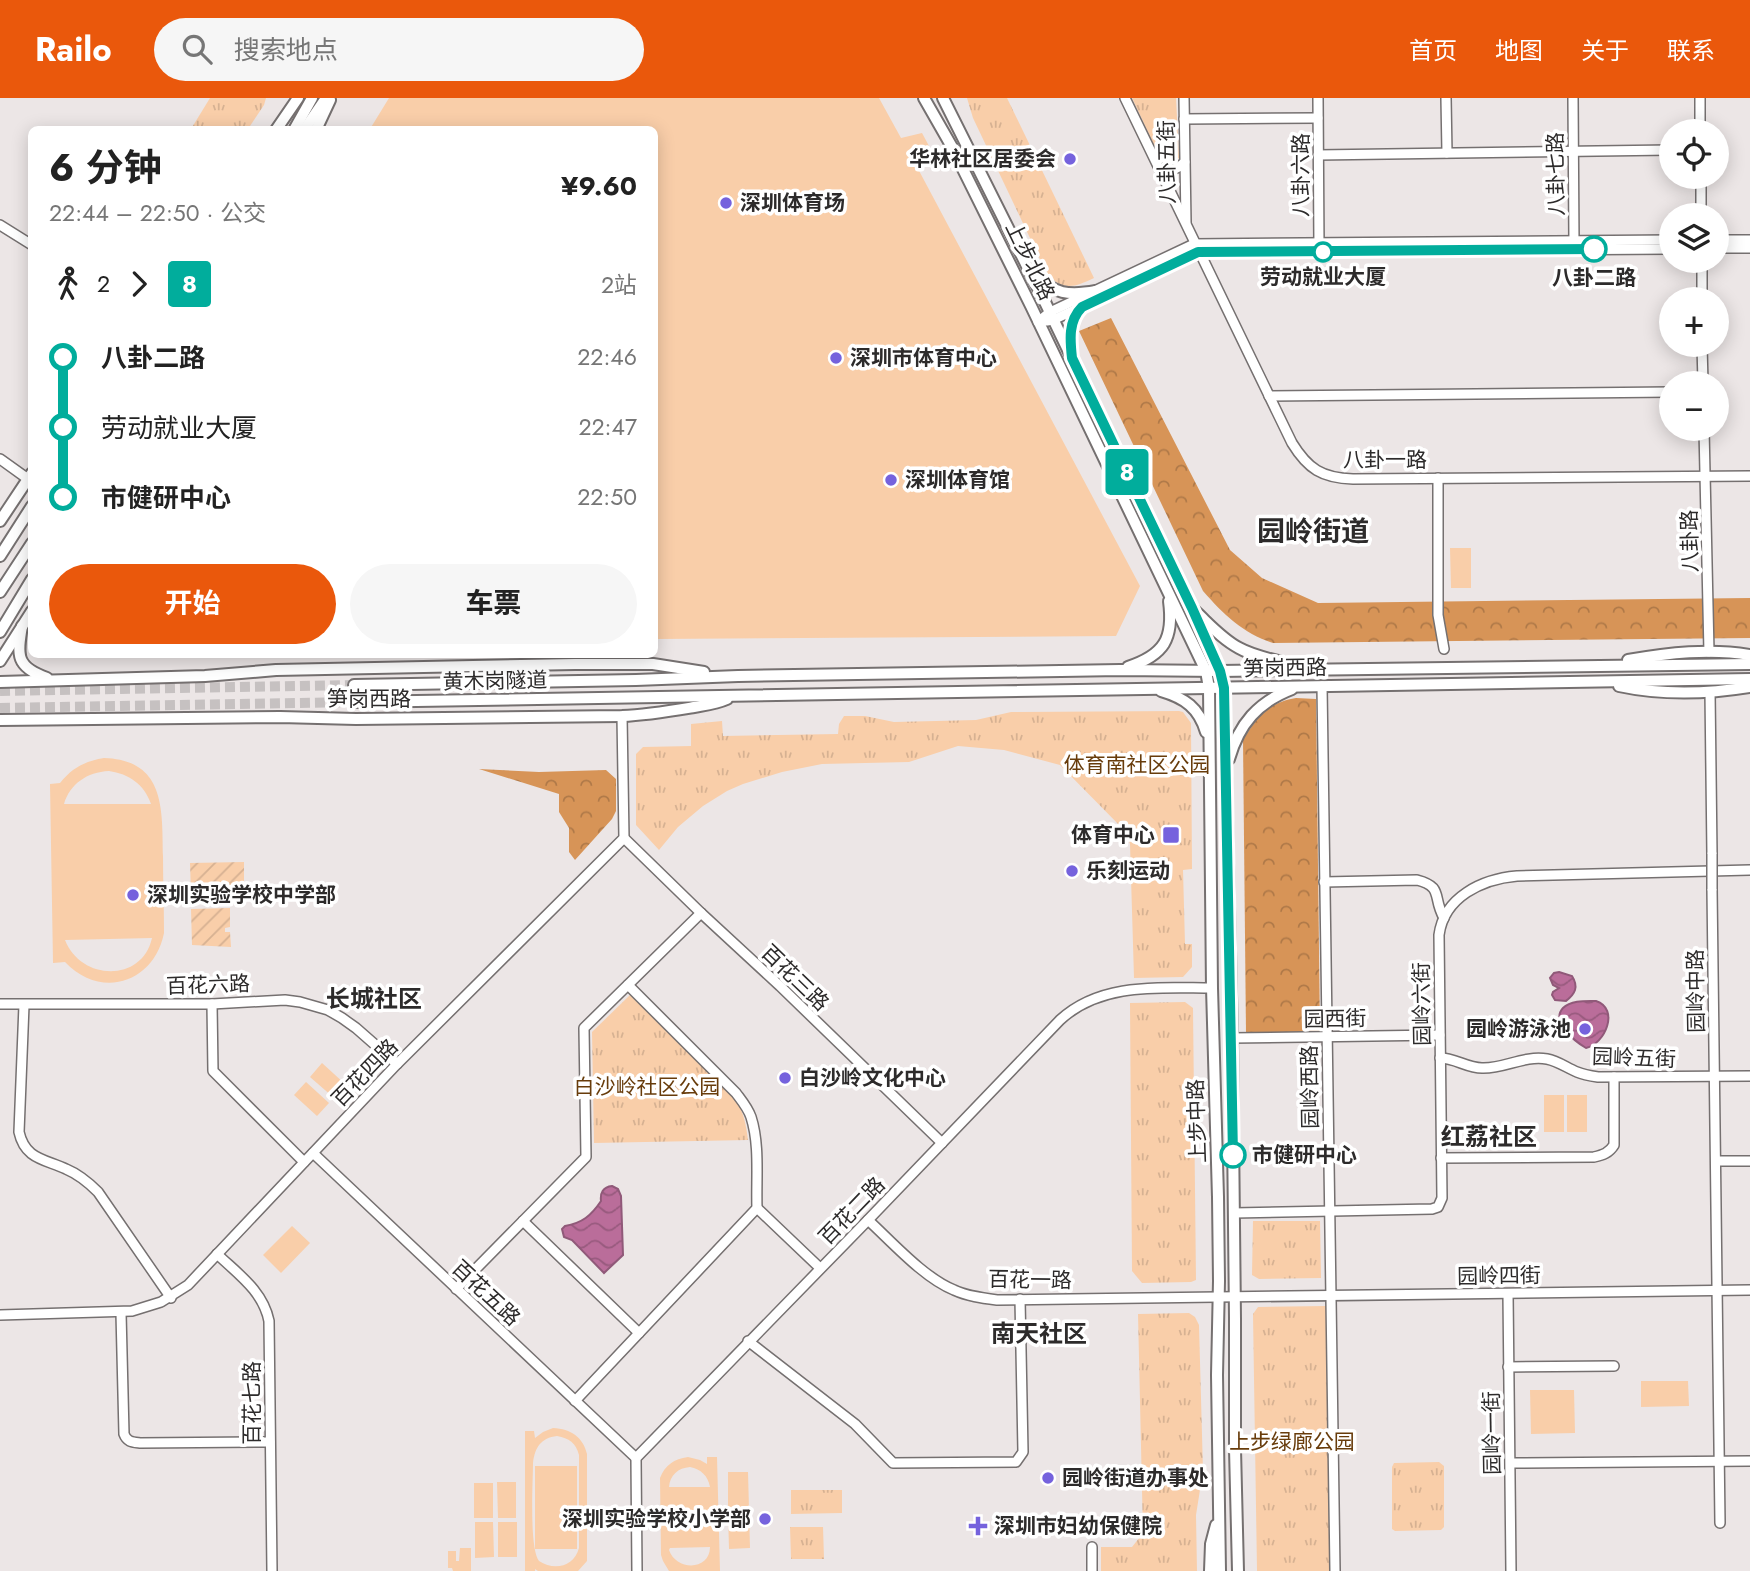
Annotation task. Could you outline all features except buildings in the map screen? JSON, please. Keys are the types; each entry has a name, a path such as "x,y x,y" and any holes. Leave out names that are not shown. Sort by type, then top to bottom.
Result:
{"main road":[{"path":"279,126 298,98"},
{"path":"296,126 312,98"},
{"path":"307,126 326,98"},
{"path":"318,126 331,98"},
{"name":"上步北路","path":"924,98 952,147 1206,671"},
{"name":"上步北路","path":"943,98 1052,316 1220,671"},
{"path":"949,98 960,133"},
{"path":"1029,270 1045,283 1066,293 1096,291"},
{"path":"1072,358 1072,324 1082,307"},
{"path":"0,521 28,479"},
{"path":"0,556 28,512"},
{"path":"0,592 28,549"},
{"path":"0,632 28,586"},
{"path":"1120,670 1148,659 1164,646 1171,626 1168,595"},
{"path":"1192,608 1223,638 1238,648 1312,669"},
{"path":"0,661 28,617"},
{"path":"22,626 18,652 22,664 33,673 56,681"},
{"path":"1602,666 1654,655 1679,653 1728,652 1750,655"},
{"name":"笋岗西路","path":"0,682 205,676 286,670 637,663 738,676"},
{"name":"笋岗西路","path":"636,680 1120,670 1750,664"},
{"path":"1286,670 1286,687"},
{"name":"上步中路","path":"1206,671 1209,688 1212,988 1218,1197 1220,1571"},
{"name":"上步中路","path":"1220,671 1224,688 1232,1038 1235,1449 1239,1569"},
{"path":"1021,672 1023,691"},
{"name":"笋岗西路","path":"636,697 1750,679"},
{"name":"黄木岗隧道","path":"354,685 636,680"},
{"path":"1599,682 1651,691 1710,692 1750,687"},
{"path":"1225,772 1235,741 1247,720 1269,699 1299,686"},
{"path":"1145,689 1164,692 1192,706 1200,716 1209,746"},
{"name":"笋岗西路","path":"0,720 622,716 674,711 719,703 736,696"},
{"name":"黄木岗隧道","path":"354,702 636,697"},
{"path":"1210,1571 1211,1544 1219,1513"}],"street":[{"name":"八卦一路","path":"1125,98 1299,455 1318,472 1340,479 1750,476"},
{"name":"八卦五街","path":"1184,98 1186,226"},
{"name":"八卦六路","path":"1318,98 1319,248"},
{"path":"1446,98 1447,153"},
{"name":"八卦七路","path":"1573,98 1574,245"},
{"path":"1700,98 1700,119"},
{"path":"1184,119 1318,118"},
{"path":"1318,155 1659,150"},
{"path":"1158,169 1174,170 1185,162"},
{"path":"0,225 28,242"},
{"path":"1729,240 1750,240"},
{"path":"1038,322 1096,291 1196,248 1574,245 1659,241"},
{"path":"1574,245 1659,249"},
{"path":"1052,316 1082,307 1196,248"},
{"path":"1729,248 1750,248"},
{"path":"1269,396 1659,392"},
{"name":"八卦路","path":"1705,441 1709,652"},
{"path":"0,459 28,475"},
{"path":"1438,478 1438,615 1444,649"},
{"name":"园岭西路","path":"1322,686 1335,1571"},
{"name":"园岭中路","path":"1710,692 1720,1523"},
{"path":"622,716 624,838"},
{"name":"百花三路","path":"624,838 942,1143"},
{"name":"百花四路","path":"0,1315 121,1313 141,1309 171,1297 188,1285 397,1064 624,838"},
{"path":"1324,882 1418,880 1429,883 1436,892 1438,908 1444,918 1465,893 1501,878 1750,870"},
{"path":"456,1289 586,1157 584,1028 701,913"},
{"name":"园岭六街","path":"1234,1213 1438,1207 1441,1198 1439,935 1444,918"},
{"path":"628,985 746,1106 754,1131 757,1208 820,1268"},
{"name":"百花二路","path":"635,1458 1070,1011 1090,999 1133,989 1212,988"},
{"name":"百花六路","path":"0,1004 212,1004 285,1000 314,1005 342,1018 397,1064"},
{"path":"212,1004 213,1071 304,1162"},
{"path":"24,1005 19,1132 21,1142 34,1157 86,1180 98,1192 171,1297"},
{"name":"园西街","path":"1232,1038 1440,1035"},
{"name":"园岭五街","path":"1440,1058 1450,1058 1478,1068 1495,1068 1528,1058 1547,1059 1589,1076 1750,1076"},
{"path":"1441,1158 1594,1157 1604,1154 1614,1145 1617,1077"},
{"name":"百花五路","path":"313,1153 635,1458"},
{"path":"1716,1161 1750,1161"},
{"path":"575,1401 757,1208"},
{"name":"百花一路","path":"868,1220 940,1283 954,1290 985,1298 1235,1297"},
{"path":"523,1221 639,1333"},
{"name":"百花七路","path":"217,1254 261,1297 270,1329 272,1571"},
{"name":"园岭四街","path":"1235,1297 1750,1290"},
{"name":"园岭一街","path":"1508,1294 1511,1571"},
{"path":"748,1341 855,1424 893,1463 1016,1462 1023,1452 1020,1299"},
{"path":"121,1313 126,1439 140,1443 270,1442"},
{"path":"1508,1367 1614,1366"},
{"path":"635,1458 637,1571"},
{"path":"1514,1463 1750,1461"},
{"path":"1092,1547 1092,1571"}],"green space":[{"path":"210,98 266,98 250,126 193,126"},
{"name":"深圳市体育中心","path":"389,98 879,98 901,138 922,133 929,146 908,150 1140,586 1116,636 658,639 658,126 372,126"},
{"path":"967,98 1007,98 1094,278 1081,284 1065,286 1048,276 973,118"},
{"path":"1132,98 1176,98 1179,158 1172,163 1162,162"},
{"path":"1111,318 1230,550 1262,578 1318,603 1750,598 1750,638 1273,643 1262,639 1243,629 1203,591 1079,331"},
{"path":"1450,548 1471,548 1471,588 1451,588"},
{"path":"1296,698 1316,699 1320,1032 1246,1033 1243,740 1264,712 1278,703"},
{"name":"体育南社区公园","path":"1011,712 1183,712 1191,723 1192,869 1183,870 1185,944 1192,944 1192,967 1183,977 1134,978 1130,844 1125,831 1060,765 1004,750 958,746 909,762 822,764 782,772 727,791 703,806 678,827 659,850 636,825 636,754 643,747 691,746 691,724 722,721 723,736 838,734 839,724 844,716 865,716 894,722 976,720"},
{"path":"97,759 124,761 139,768 150,778 156,790 162,822 164,933 149,964 138,974 110,983 94,981 79,974 65,962 53,963 50,784 60,783 74,769","holes":["109,771 135,781 151,804 64,804 70,791 80,780","152,938 146,953 136,963 111,971 84,963 73,954 65,940"]},
{"path":"479,769 539,772 606,770 616,779 616,811 575,860 569,852 569,828 559,812 559,794"},
{"path":"244,862 244,894 191,895 190,863"},
{"path":"230,908 230,927 225,928 225,932 230,932 231,947 192,945 191,909"},
{"name":"白沙岭社区公园","path":"630,995 736,1100 744,1119 748,1140 594,1143 592,1032"},
{"path":"1185,1002 1193,1008 1196,1280 1142,1283 1132,1271 1130,1003"},
{"path":"322,1063 345,1084 333,1097 310,1077"},
{"path":"306,1082 329,1103 317,1116 294,1095"},
{"path":"1544,1095 1564,1095 1564,1132 1544,1132"},
{"path":"1567,1095 1587,1095 1587,1132 1567,1132"},
{"path":"1253,1221 1320,1221 1321,1278 1259,1279 1252,1275"},
{"path":"292,1226 310,1243 281,1273 263,1255"},
{"name":"上步绿廊公园","path":"1326,1306 1331,1571 1257,1571 1253,1314 1258,1307"},
{"path":"1189,1313 1199,1325 1203,1471 1196,1515 1197,1571 1101,1571 1101,1547 1132,1547 1143,1533 1138,1314"},
{"path":"1641,1381 1688,1381 1689,1406 1641,1407"},
{"path":"1530,1390 1574,1390 1575,1433 1531,1434"},
{"path":"553,1428 571,1432 583,1443 587,1454 587,1561 578,1571 525,1571 525,1431 534,1431 535,1438","holes":["557,1436 574,1444 579,1455 579,1548 568,1563 551,1566 539,1561 534,1543 533,1463 535,1452 543,1441"]},
{"path":"707,1457 717,1457 720,1571 669,1571 661,1555 660,1478 667,1466 683,1458 700,1460 707,1464","holes":["690,1467 703,1474 710,1487 669,1487 675,1473","710,1547 705,1561 692,1565 678,1562 669,1550"]},
{"path":"1439,1462 1444,1466 1444,1527 1441,1530 1392,1529 1394,1463"},
{"path":"535,1466 577,1466 577,1549 535,1549"},
{"path":"728,1472 748,1472 749,1509 728,1509"},
{"path":"497,1482 516,1482 516,1518 498,1518"},
{"path":"474,1483 493,1483 493,1518 474,1518"},
{"path":"791,1490 842,1490 842,1513 791,1514"},
{"path":"749,1511 750,1548 729,1549 728,1512"},
{"path":"475,1522 493,1522 494,1557 475,1558"},
{"path":"498,1522 517,1522 517,1557 498,1557"},
{"path":"790,1527 823,1527 824,1559 791,1559"},
{"path":"460,1548 471,1548 471,1571 453,1571 448,1568 448,1551 456,1551 456,1561 459,1561"}],"water":[{"name":"园岭游泳池","path":"1559,972 1572,976 1576,987 1566,1001 1555,1000 1552,995 1559,988 1553,985 1550,978"},
{"name":"园岭游泳池","path":"1579,1001 1596,1001 1607,1011 1607,1026 1599,1040 1586,1048 1566,1031 1560,1013 1563,1008"},
{"path":"612,1186 618,1189 621,1196 623,1255 604,1273 572,1240 564,1237 562,1229 590,1215 601,1201 603,1191"}],"tunnel":[{"path":"0,691 354,685"},
{"path":"0,708 354,702"}],"bus line":[{"name":"8","path":"1233,1155 1224,688 1220,671 1192,608 1072,358 1070,339 1074,317 1082,307 1198,252 1594,249"}],"place":[{"name":"华林社区居委会","path":"1070,159"},
{"name":"深圳体育场","path":"726,203"},
{"name":"八卦二路","path":"1594,249"},
{"name":"劳动就业大厦","path":"1323,252"},
{"name":"深圳市体育中心","path":"836,358"},
{"name":"深圳体育馆","path":"891,480"},
{"name":"体育中心","path":"1171,835"},
{"name":"乐刻运动","path":"1072,871"},
{"name":"深圳实验学校中学部","path":"133,895"},
{"name":"园岭游泳池","path":"1585,1029"},
{"name":"白沙岭文化中心","path":"785,1078"},
{"name":"市健研中心","path":"1233,1155"},
{"name":"园岭街道办事处","path":"1048,1478"},
{"name":"深圳实验学校小学部","path":"765,1519"},
{"name":"深圳市妇幼保健院","path":"978,1526"}],"district":[{"name":"园岭街道","path":"1313,531"},
{"name":"长城社区","path":"374,999"},
{"name":"红荔社区","path":"1489,1137"},
{"name":"南天社区","path":"1039,1334"}]}
